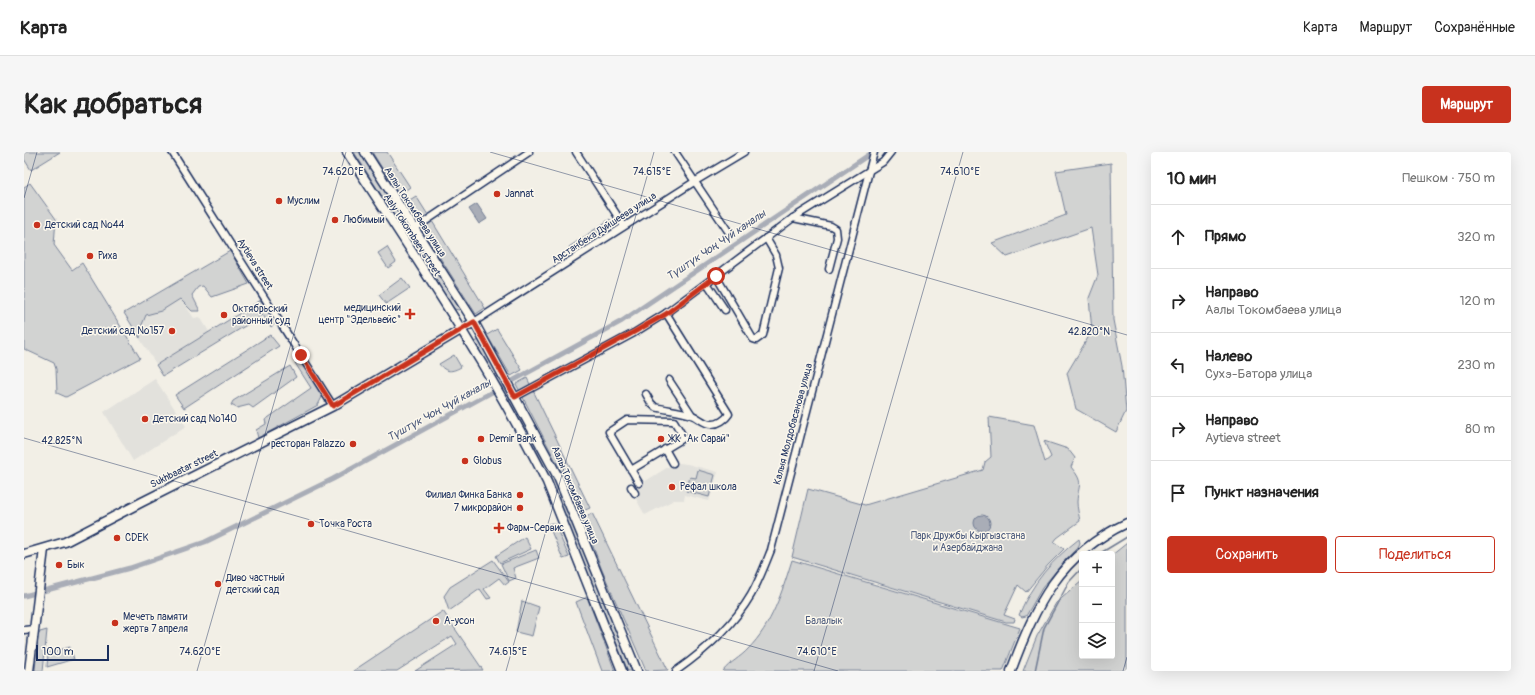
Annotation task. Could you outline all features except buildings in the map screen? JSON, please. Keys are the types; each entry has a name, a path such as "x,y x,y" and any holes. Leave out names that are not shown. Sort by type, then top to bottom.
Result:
{"main road":[{"name":"Aaly Tokombaev street","path":"347,152 461,328"},
{"name":"Аалы Токомбаева улица","path":"365,152 474,322 558,477 637,671"},
{"name":"Sukhbaatar street","path":"24,554 65,542 333,406 425,352 461,328 474,322"},
{"name":"Аалы Токомбаева улица","path":"461,328 494,383 547,482 622,671"},
{"path":"1012,671 1037,609 1052,584 1072,560 1083,550 1127,524"},
{"path":"29,671 44,549"}],"street":[{"name":"Aytieva street","path":"172,152 333,406"},
{"path":"414,229 529,152"},
{"path":"576,152 624,226"},
{"path":"675,152 730,234"},
{"name":"Арстанбека Дуйшеева улица","path":"474,322 624,226 744,152"},
{"path":"514,395 666,314 793,218 883,162 891,152"},
{"name":"Калыя Молдобасанова улица","path":"676,671 713,642 736,617 751,595 769,555 874,154"},
{"path":"793,218 831,226 836,229 837,238 830,269"},
{"path":"716,276 753,339 759,339 763,335 779,268 776,255 766,238"},
{"path":"707,283 725,310"},
{"path":"646,394 651,404 655,406 692,415 714,425 727,418 729,414 666,314"},
{"path":"669,380 692,415"},
{"path":"631,470 684,438 674,421 627,420 609,432 631,470 638,482"},
{"path":"665,449 673,463"},
{"path":"631,487 635,493"},
{"path":"24,630 34,629"}],"shaded area":[{"path":"477,204 487,219 479,224 469,209"},
{"name":"Детский сад №157","path":"178,295 194,318 200,317 213,338 160,370 130,324"},
{"name":"Детский сад №140","path":"155,379 186,426 133,461 104,412"},
{"path":"679,463 718,472 709,501 685,495 684,500 674,500 645,515 631,490 673,464"},
{"path":"979,515 985,515 990,520 988,529 985,531 979,531 974,526 974,520"}],"green space":[{"path":"24,152 60,152 31,170 24,159"},
{"path":"354,152 361,152 461,309 454,309 449,302"},
{"path":"372,152 387,152 410,187 399,195"},
{"path":"1111,163 1113,320 1122,366 1126,411 1116,432 1076,409 1067,373 1092,331 1089,298 1098,275 1091,228 1007,257 992,243 1066,215 1056,171"},
{"path":"30,183 56,219 54,245 72,270 82,263 140,358 66,397 57,393 56,369 54,363 24,349 24,187"},
{"path":"416,196 428,215 417,224 405,203"},
{"path":"610,219 612,223 571,250 569,247"},
{"path":"432,221 485,308 476,314 421,228"},
{"path":"387,247 396,262 388,268 378,253"},
{"path":"230,251 249,284 212,297 203,286 198,287 192,295 200,311 192,311 180,299 161,311 146,315 141,327 140,338 124,313"},
{"path":"402,278 410,288 386,304 379,295"},
{"path":"261,300 275,324 271,327 263,315 163,376 156,365"},
{"path":"497,329 522,370 511,376 487,335"},
{"path":"270,335 279,346 184,408 175,395"},
{"path":"479,340 555,480 632,671 628,671 550,480 475,342"},
{"path":"454,355 461,367 449,371 444,369 439,364"},
{"path":"300,360 323,395 318,405 258,438 256,430 266,424 265,420 311,388 295,363"},
{"path":"290,366 296,377 253,408 249,405 237,408 231,405 233,401"},
{"path":"527,378 590,508 578,513 564,477 516,384"},
{"name":"Парк Дружбы Кыргызстана и Азербайджана","path":"989,417 1034,425 1045,462 1051,457 1044,441 1068,449 1075,458 1071,467 1078,477 1080,484 1077,502 1080,521 1057,538 1054,542 1064,549 1048,565 1026,592 1018,585 1004,615 1015,619 1014,622 1006,622 792,557 808,489 865,505 983,470 985,462 991,457"},
{"path":"698,470 715,475 709,497 686,491 690,477 696,478"},
{"path":"592,513 668,670 646,671 602,570 583,520"},
{"path":"552,523 555,525 569,557 563,559 548,524"},
{"path":"525,537 531,549 500,563 496,556"},
{"path":"1079,539 1080,543 1078,547 1042,588 1026,616 1022,617 1019,615 1024,603 1044,573 1060,555"},
{"path":"1127,543 1127,671 1023,671 1037,636 1056,603 1079,584 1079,659 1115,659 1115,553"},
{"path":"536,550 539,558 513,568 516,578 509,581 501,564"},
{"path":"493,560 509,582 505,585 499,578 484,589 491,598 487,599 480,589 449,611 444,596 450,587"},
{"name":"Балалык","path":"792,560 1020,628 1003,671 723,671 728,665 745,652 764,629 780,596"},
{"path":"587,597 615,671 602,671 576,602"},
{"path":"522,601 539,607 532,636 516,632"},
{"path":"443,611 483,670 415,671 457,644 452,636 397,671 353,671"},
{"path":"47,630 43,671 35,671 38,636 40,632"},
{"path":"70,647 74,659 47,667 48,653"}],"waterway":[{"name":"Түштүк Чоң Чүй каналы","path":"24,596 130,568 205,542 333,479 622,321 873,152"},
{"path":"1104,551 1127,537"},
{"path":"1035,671 1044,628 1069,582 1079,571"}],"place":[{"name":"Jannat","path":"497,194"},
{"name":"Муслим","path":"279,201"},
{"name":"Любимый","path":"335,220"},
{"name":"Детский сад №44","path":"37,225"},
{"name":"Риха","path":"90,256"},
{"name":"медицинский центр \"Эдельвейс\"","path":"410,314"},
{"name":"Октябрьский районный суд","path":"224,315"},
{"name":"Детский сад №157","path":"172,331"},
{"name":"Детский сад №140","path":"145,419"},
{"name":"Demir Bank","path":"481,439"},
{"name":"ЖК \"Ак Сарай\"","path":"661,439"},
{"name":"ресторан Palazzo","path":"353,444"},
{"name":"Globus","path":"465,461"},
{"name":"Рефал школа","path":"672,487"},
{"name":"Филиал Финка Банка","path":"520,495"},
{"name":"7 микрорайон","path":"520,508"},
{"name":"Точка Роста","path":"311,524"},
{"name":"Фарм-Сервис","path":"499,528"},
{"name":"CDEK","path":"117,538"},
{"name":"Бык","path":"59,565"},
{"name":"Диво частный детский сад","path":"218,584"},
{"name":"А-усон","path":"436,621"},
{"name":"Мечеть памяти жертв 7 апреля","path":"115,623"}],"route":[{"path":"301,355 333,406 425,352 461,328 474,322 515,397 666,314 716,276"}]}
